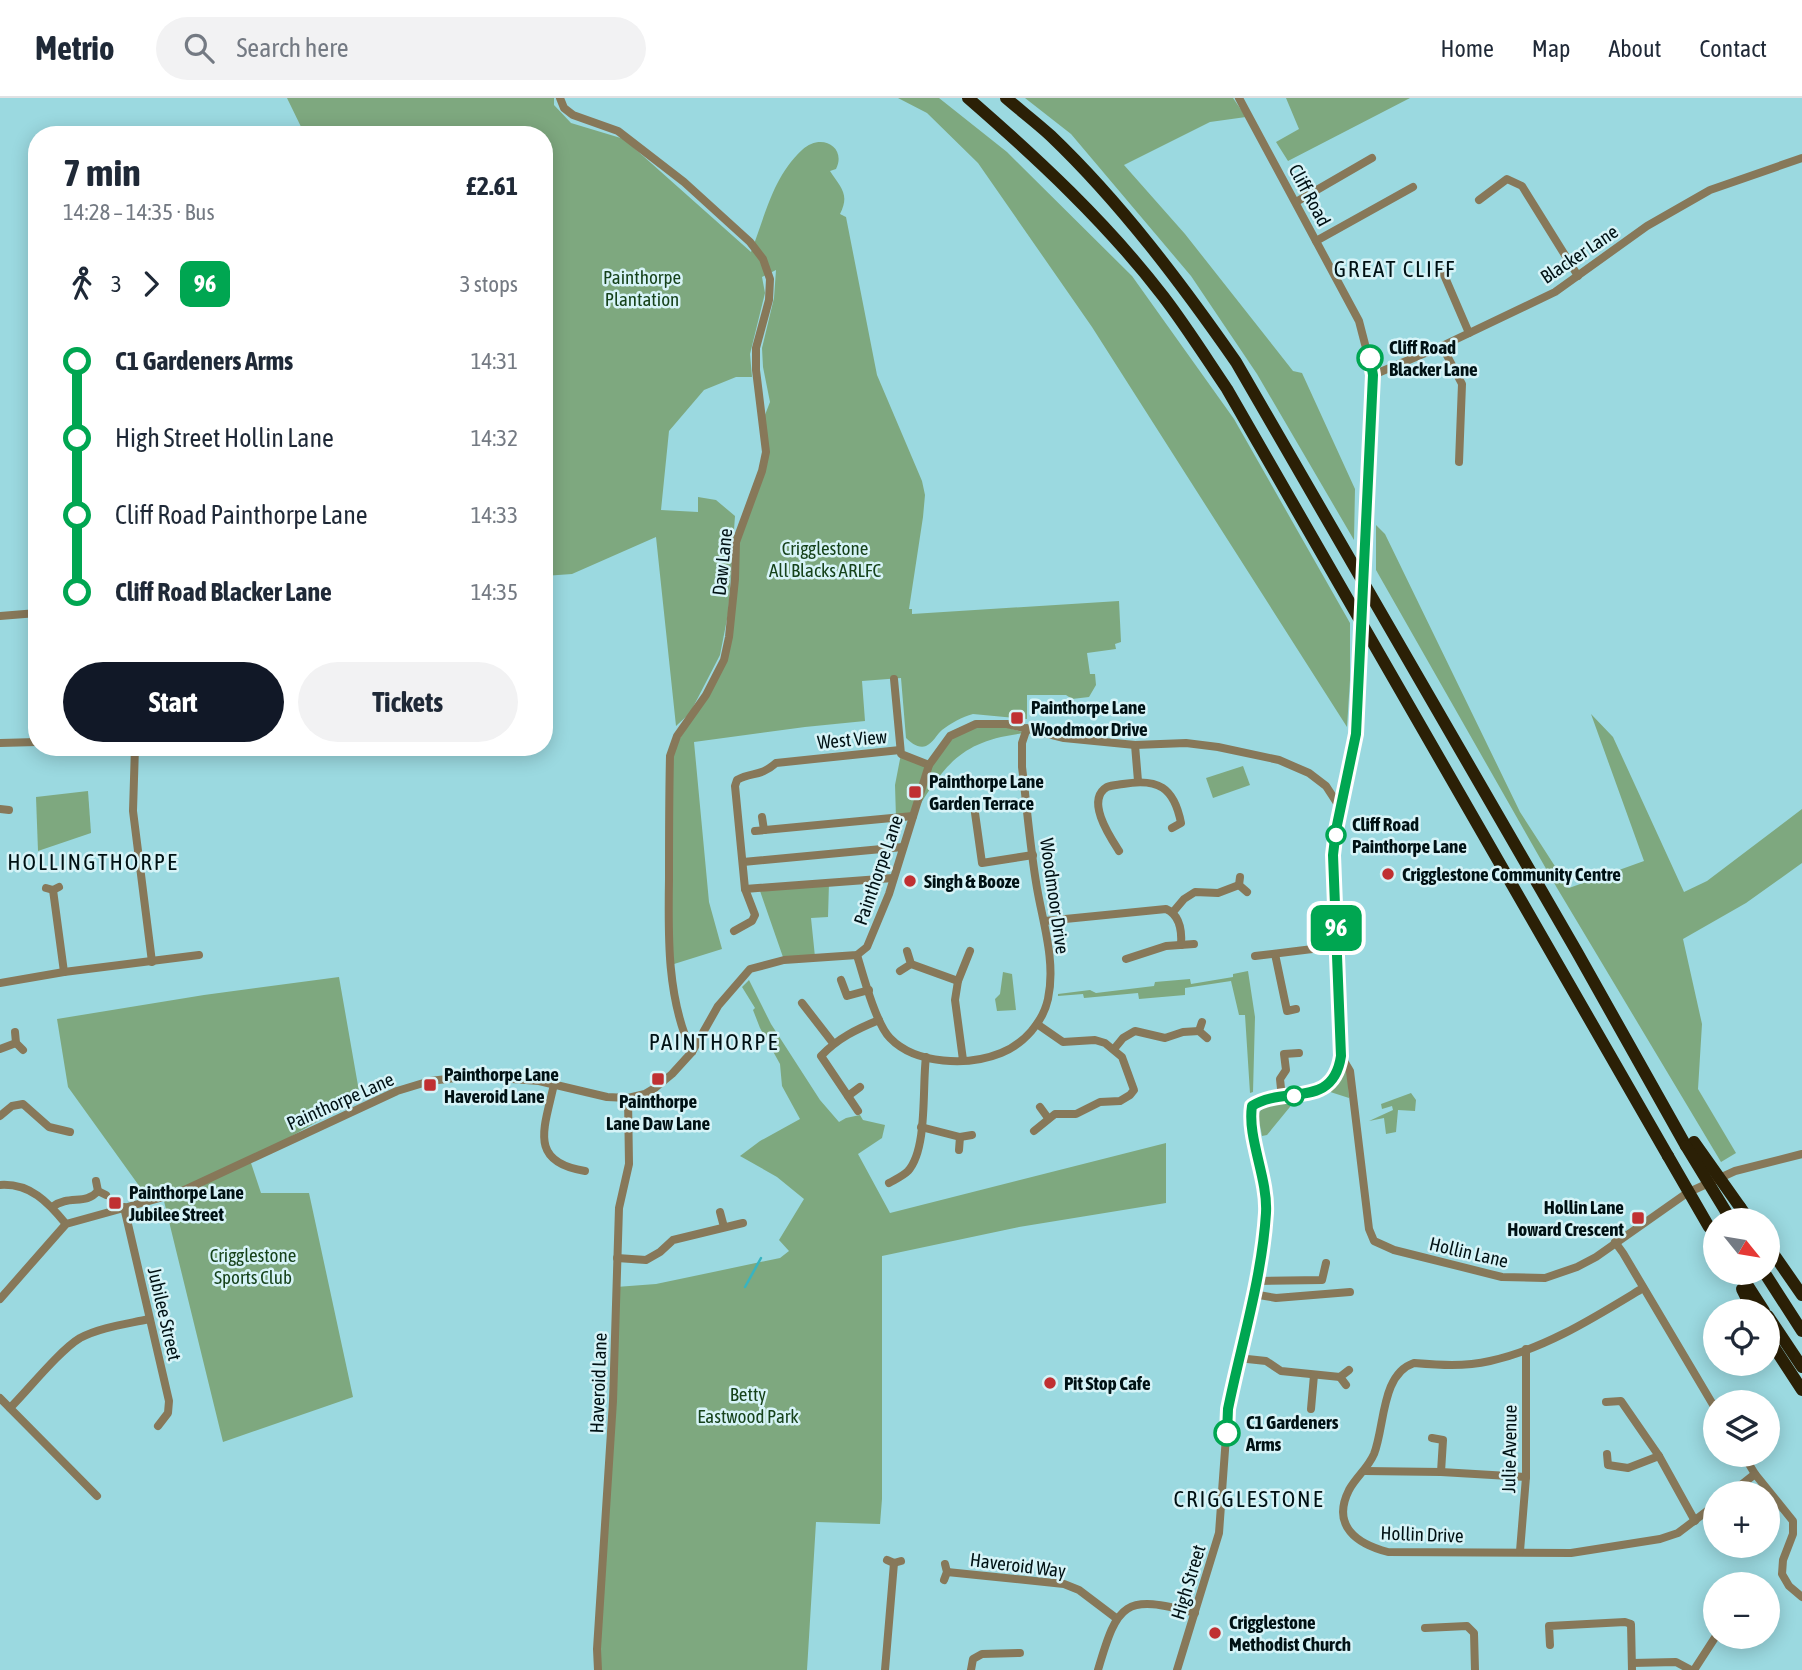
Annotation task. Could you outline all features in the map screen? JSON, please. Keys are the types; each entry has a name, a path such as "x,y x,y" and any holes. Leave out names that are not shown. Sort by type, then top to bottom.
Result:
{"highway":[{"path":"968,98 1018,142 1107,230 1163,296 1220,379 1310,529 1703,1217"},
{"path":"1006,98 1051,136 1136,229 1202,313 1236,362 1670,1117 1741,1208"},
{"path":"1690,1144 1724,1208"},
{"path":"1780,1263 1802,1294"},
{"path":"1772,1285 1802,1331"},
{"path":"1780,1334 1802,1367"},
{"path":"1780,1356 1802,1390"}],"street":[{"name":"Daw Lane","path":"560,98 564,108 618,131 684,182 750,242 762,258 770,279 769,300 756,348 756,370 766,452 762,471 736,542 729,637 724,660 706,695 677,736 670,756 668,908 671,965 683,1033 692,1052"},
{"name":"Cliff Road","path":"1239,98 1359,321 1373,375 1356,734 1333,855 1341,1056"},
{"path":"1296,202 1372,158"},
{"name":"Blacker Lane","path":"1373,375 1442,346 1555,292 1647,226 1710,190 1802,158"},
{"path":"1479,200 1507,179 1522,186 1578,276"},
{"path":"1316,241 1413,187"},
{"path":"1441,268 1469,333"},
{"path":"1442,346 1462,384 1459,462"},
{"path":"0,616 28,614"},
{"path":"894,679 901,754 929,765"},
{"name":"Painthorpe Lane","path":"857,955 867,947 883,910 929,765 940,746 965,727 987,722 1027,727 1064,738 1135,745 1186,743 1219,747 1286,762 1309,773 1326,786 1341,809"},
{"name":"Woodmoor Drive","path":"857,955 879,1020 888,1036 915,1054 963,1060 1001,1053 1016,1045 1037,1024 1048,997 1048,954 1022,767 1022,743 1027,727"},
{"path":"0,743 28,742"},
{"path":"1135,745 1138,781"},
{"name":"West View","path":"743,863 735,786 737,780 764,773 776,763 900,750"},
{"path":"135,756 133,811 152,962"},
{"path":"1119,851 1102,825 1100,796 1104,789 1111,785 1138,781 1157,784 1172,796 1181,823 1172,828"},
{"path":"975,813 982,863 1033,855"},
{"path":"762,817 759,830 913,816"},
{"path":"1102,843 1111,837"},
{"path":"734,931 752,921 755,915 746,889 743,863 903,847"},
{"path":"746,889 893,878"},
{"path":"1173,912 1184,899 1195,892 1219,894 1239,881 1247,892"},
{"path":"53,888 64,972"},
{"path":"1045,921 1135,914 1156,908 1173,912 1178,920 1181,945"},
{"path":"1126,959 1166,946 1194,944"},
{"path":"1255,956 1337,946"},
{"path":"907,951 911,964"},
{"path":"963,1060 955,1000 958,981 970,951"},
{"path":"1275,954 1287,1011 1296,1009"},
{"path":"628,1098 645,1094 672,1074 692,1052 718,1006 750,969 784,960 857,955"},
{"path":"0,983 64,972 199,956"},
{"path":"900,971 911,964"},
{"path":"911,964 958,981"},
{"path":"841,980 847,996 869,989"},
{"path":"802,1003 812,1009 833,1043"},
{"path":"858,1111 821,1056 833,1043 852,1031 879,1020"},
{"path":"1199,1031 1202,1022"},
{"path":"1034,1131 1048,1118 1063,1113 1076,1114 1100,1102 1120,1101 1134,1090 1127,1067 1114,1049 1095,1040 1063,1042 1037,1024"},
{"path":"1114,1049 1123,1038 1135,1031 1165,1038 1183,1032 1199,1031 1207,1038"},
{"path":"15,1032 16,1043 23,1050"},
{"path":"0,1049 16,1043"},
{"path":"1277,1048 1284,1054 1286,1070 1280,1079 1282,1098"},
{"path":"1284,1054 1299,1053"},
{"name":"High Street","path":"1177,1670 1219,1533 1228,1409 1255,1281 1266,1210 1252,1106 1258,1102 1314,1092 1328,1085 1338,1072 1341,1056"},
{"name":"Hollin Lane","path":"1341,1056 1350,1071 1369,1230 1374,1241 1386,1247 1441,1262 1518,1279 1545,1278 1560,1274 1596,1257 1668,1205 1699,1188 1735,1171 1802,1154"},
{"path":"889,1183 907,1177 913,1163 925,1108 922,1081 926,1057"},
{"name":"Painthorpe Lane","path":"66,1224 178,1193 359,1107 419,1084 472,1076 509,1078 554,1084 607,1097 628,1098"},
{"path":"554,1084 544,1143 552,1160 565,1168 585,1171"},
{"path":"848,1096 860,1087"},
{"name":"Haveroid Lane","path":"598,1670 597,1649 613,1401 619,1208 629,1164 628,1098"},
{"path":"0,1116 17,1104 23,1104 55,1130 70,1132"},
{"path":"1040,1107 1048,1118"},
{"path":"921,1127 960,1137 972,1135"},
{"path":"51,1140 55,1130"},
{"path":"959,1150 960,1137"},
{"path":"52,1207 65,1200 89,1198 102,1193 96,1181"},
{"path":"0,1299 66,1224 34,1191 1,1182"},
{"name":"Jubilee Street","path":"124,1207 169,1401 168,1413 158,1426"},
{"path":"720,1212 724,1227"},
{"path":"617,1258 646,1259 673,1240 743,1223"},
{"path":"1615,1242 1704,1390"},
{"path":"1255,1281 1322,1279 1326,1264"},
{"name":"Hollin Drive","path":"1643,1288 1596,1316 1526,1349 1466,1365 1414,1363 1406,1366 1392,1382 1374,1454 1365,1471 1349,1490 1344,1507 1348,1530 1355,1539 1388,1552 1571,1553 1660,1539 1678,1533 1703,1515"},
{"path":"1252,1294 1276,1298 1350,1292"},
{"path":"10,1408 80,1339 96,1332 149,1319"},
{"name":"Julie Avenue","path":"1520,1551 1526,1477 1526,1349"},
{"path":"1238,1358 1266,1361 1281,1371 1314,1375 1340,1377 1349,1370"},
{"path":"1311,1409 1307,1398 1314,1375"},
{"path":"1340,1377 1346,1385"},
{"path":"0,1398 97,1496"},
{"path":"1606,1402 1621,1401 1659,1456 1695,1521"},
{"path":"1432,1438 1443,1440 1441,1472"},
{"path":"1607,1454 1608,1465 1628,1468 1659,1456"},
{"path":"1751,1467 1793,1521 1793,1534 1783,1560 1782,1574 1789,1586 1802,1597"},
{"path":"1365,1471 1526,1477"},
{"path":"1746,1481 1755,1474"},
{"path":"885,1670 894,1561"},
{"name":"Haveroid Way","path":"945,1572 1064,1584 1079,1590 1116,1618"},
{"path":"1098,1670 1110,1629 1116,1618 1126,1609 1152,1603 1195,1613"},
{"path":"1550,1644 1549,1626 1625,1622 1631,1624 1632,1666 1676,1662 1693,1670 1707,1649"},
{"path":"1425,1628 1471,1628 1474,1633 1475,1670"},
{"path":"971,1670 973,1659 982,1654 1021,1653"}],"green space":[{"path":"287,98 554,98 554,105 571,123 624,139 751,252 770,198 783,173 809,145 817,142 830,144 838,154 836,169 830,171 844,196 840,214 846,217 877,375 922,481 925,495 909,609 912,609 912,614 1119,601 1121,642 1115,644 1116,649 1087,653 1090,674 1095,674 1096,685 1089,697 1072,699 1066,695 1027,695 1027,719 973,714 949,725 928,745 921,747 906,738 901,678 862,681 865,721 694,742 709,902 722,949 674,964 668,908 670,756 724,660 735,555 762,471 763,420 770,402 762,348 774,298 776,270 762,277 765,293 750,354 752,377 736,377 704,390 669,431 661,510 698,512 698,497 716,500 735,516 728,614 720,655 690,713 676,726 656,537 572,574 553,575 553,126 301,126"},
{"path":"898,98 939,98 1007,152 1132,276 1234,419 1350,623 1347,727 1092,327 978,163 927,113"},
{"path":"1025,98 1233,98 1246,117 1210,122 1124,165 1185,234 1293,371 1302,373 1355,489 1354,540 1257,374 1191,276 1071,134"},
{"path":"1286,98 1410,98 1288,161 1276,142 1299,129"},
{"path":"1376,525 1385,534 1520,812 1569,888 1644,861 1591,714 1613,737 1684,892 1707,881 1802,809 1802,863 1746,903 1683,939 1702,1024 1698,1089 1736,1153 1721,1162 1557,888 1376,570"},
{"path":"987,722 1026,733 1004,736 970,749 946,769 913,816 896,818 895,785 901,754 929,765 950,736"},
{"path":"1243,766 1250,785 1213,798 1206,778"},
{"path":"88,791 91,833 38,851 36,797"},
{"path":"829,883 828,917 811,918 815,957 784,960 759,888"},
{"path":"1248,971 1255,1017 1253,1092 1250,1093 1245,1015 1239,1015 1231,981 1185,988 1185,995 1139,999 1138,993 1084,998 1083,994 1058,996 1090,990 1096,993 1154,986 1155,982 1190,979 1191,984 1233,977 1233,974"},
{"path":"1003,972 1012,974 1016,1010 997,1011 995,999 1000,994"},
{"name":"Crigglestone Sports Club","path":"339,977 360,1097 250,1160 261,1193 309,1193 353,1397 223,1442 163,1197 150,1201 68,1087 57,1019"},
{"name":"Betty Eastwood Park","path":"749,980 771,1024 820,1100 839,1122 860,1115 863,1120 885,1125 882,1138 858,1154 890,1213 1166,1143 1166,1203 1019,1227 882,1256 880,1524 816,1522 807,1670 598,1670 616,1287 656,1284 780,1258 789,1251 779,1240 804,1199 777,1177 740,1156 760,1141 800,1119 782,1086 780,1064 760,1028 753,1010 755,1008 742,987"},
{"path":"1341,1056 1348,1075 1349,1098 1321,1089 1328,1085"},
{"path":"1411,1093 1416,1100 1415,1111 1398,1110 1396,1132 1386,1134 1384,1118 1369,1121 1393,1110 1392,1106 1382,1109 1381,1104"},
{"path":"1294,1102 1267,1135 1262,1136 1258,1115 1261,1110 1273,1104"}],"waterway":[{"path":"745,1287 761,1258"}],"bus line":[{"name":"96","path":"1227,1433 1228,1409 1264,1237 1264,1180 1252,1123 1252,1106 1266,1100 1314,1092 1334,1079 1340,1064 1341,1030 1333,855 1356,734 1373,375 1370,358"}],"place":[{"name":"Cliff Road Blacker Lane","path":"1370,358"},
{"name":"Painthorpe Lane Woodmoor Drive","path":"1017,718"},
{"name":"Painthorpe Lane Garden Terrace","path":"915,792"},
{"name":"Cliff Road Painthorpe Lane","path":"1336,835"},
{"name":"Crigglestone Community Centre","path":"1388,874"},
{"name":"Singh & Booze","path":"910,881"},
{"name":"Painthorpe Lane Daw Lane","path":"658,1079"},
{"name":"Painthorpe Lane Haveroid Lane","path":"430,1085"},
{"name":"Painthorpe Lane Jubilee Street","path":"115,1203"},
{"name":"Hollin Lane Howard Crescent","path":"1638,1218"},
{"name":"Pit Stop Cafe","path":"1050,1383"},
{"name":"C1 Gardeners Arms","path":"1227,1433"},
{"name":"Crigglestone Methodist Church","path":"1215,1633"}],"district":[{"name":"GREAT CLIFF","path":"1395,269"},
{"name":"HOLLINGTHORPE","path":"93,862"},
{"name":"PAINTHORPE","path":"714,1042"},
{"name":"CRIGGLESTONE","path":"1249,1499"}],"park label":[{"name":"Painthorpe Plantation","path":"642,288"},
{"name":"Crigglestone All Blacks ARLFC","path":"825,559"}]}
